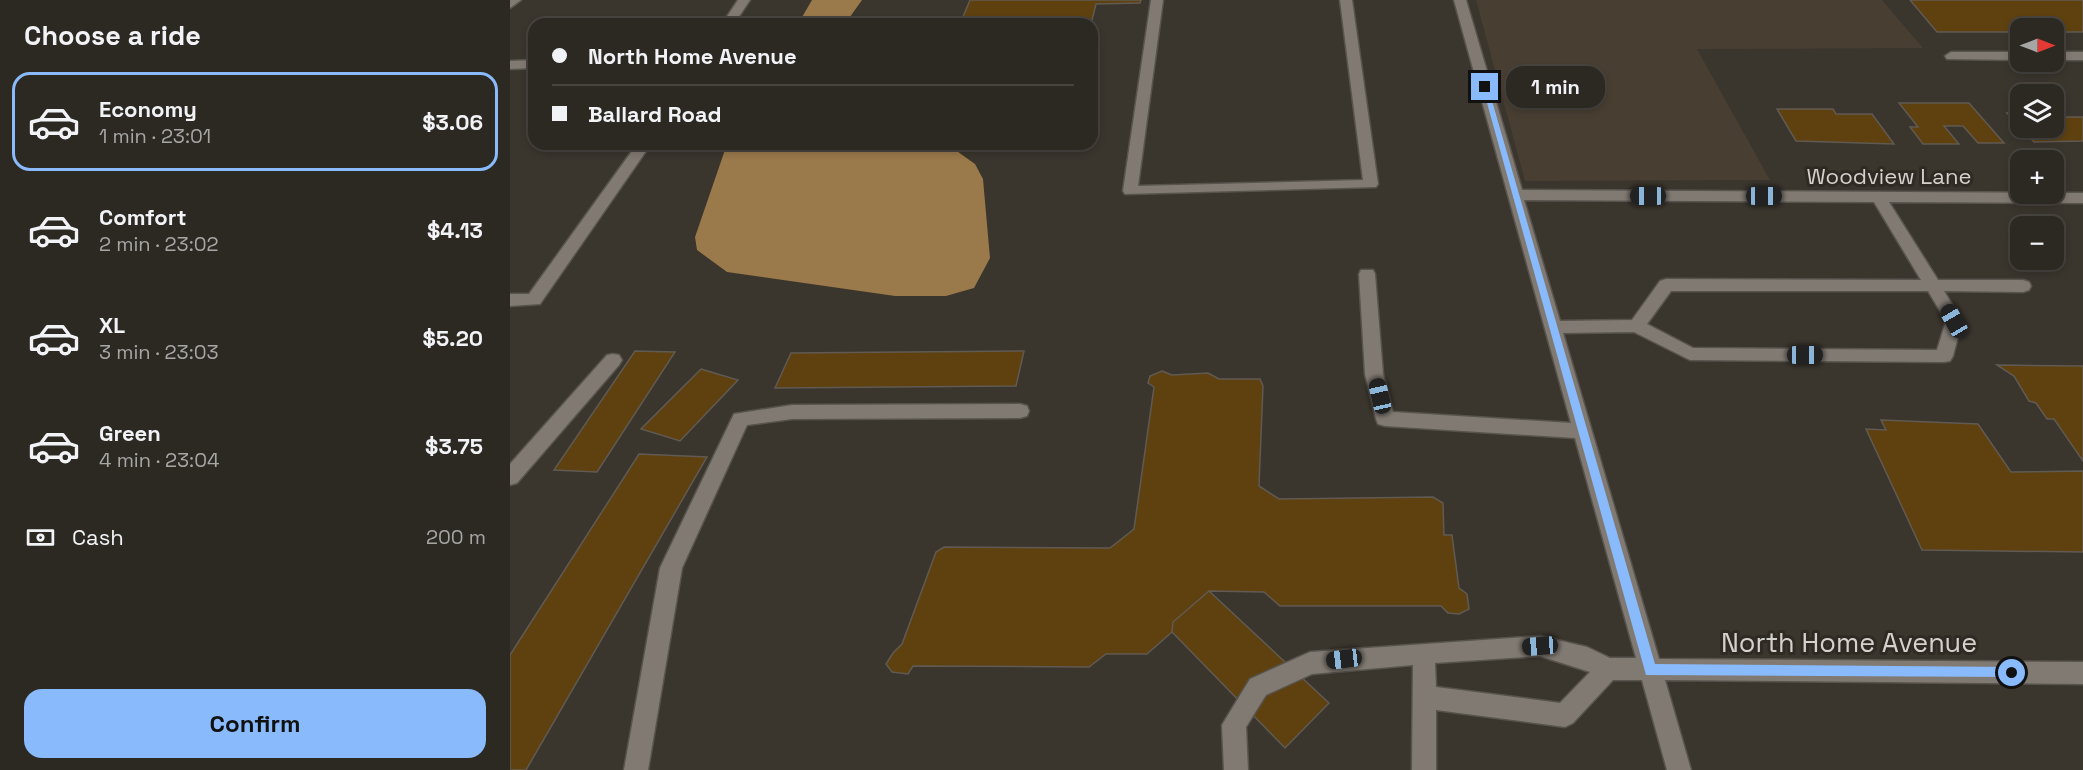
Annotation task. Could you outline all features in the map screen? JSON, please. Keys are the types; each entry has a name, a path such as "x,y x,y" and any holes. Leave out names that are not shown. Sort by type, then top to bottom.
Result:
{"street":[{"path":"510,5 515,0"},
{"path":"732,18 744,0"},
{"path":"1157,0 1130,191 1371,184 1346,0"},
{"path":"1460,0 1679,770"},
{"path":"1951,56 2010,56"},
{"path":"2064,56 2083,56"},
{"path":"510,65 528,64"},
{"path":"510,300 534,300 640,150"},
{"name":"Woodview Lane","path":"1515,195 2083,198"},
{"path":"1553,327 1637,326 1689,354 1944,356 1954,321 1879,197"},
{"path":"1367,274 1374,374 1385,419 1582,431"},
{"path":"1637,326 1666,285 2023,286"},
{"path":"510,477 613,360"},
{"path":"636,770 671,568 741,418 792,412 1020,411"},
{"path":"1236,770 1234,725 1258,687 1310,663 1540,646 1587,658 1608,669 1565,716 1426,697"},
{"path":"1424,653 1426,697 1424,770"},
{"name":"North Home Avenue","path":"1608,669 2083,673"}],"shaded area":[{"path":"812,0 862,0 849,18 802,18"},
{"path":"1476,0 1882,0 1923,48 1697,49 1770,180 1525,181"},
{"path":"725,150 955,150 975,164 983,179 990,258 974,288 946,296 895,296 727,272 697,250 695,237"}],"building":[{"path":"970,0 1141,0 1140,3 1096,4 1092,18 962,18"},
{"path":"1910,0 2083,0 2083,32 2064,32 2064,18 2010,18 2010,32 1937,32"},
{"path":"1899,103 1969,103 2004,143 1978,143 1963,126 1944,126 1959,144 1923,144 1910,127 1918,127"},
{"path":"1777,109 1833,109 1836,114 1872,114 1894,144 1796,141"},
{"path":"2064,117 2083,117 2083,141 2034,142 2030,138 2064,138"},
{"path":"635,351 675,352 597,472 554,470"},
{"path":"1024,351 1016,386 775,388 791,353"},
{"path":"1997,365 2083,366 2083,461 2054,419 2047,419 2036,403 2029,401 2014,376"},
{"path":"701,369 738,380 680,441 641,429"},
{"path":"1162,371 1172,375 1208,373 1219,379 1260,379 1263,386 1259,486 1279,499 1433,497 1443,503 1444,535 1452,535 1459,588 1467,594 1469,609 1459,614 1448,613 1441,606 1280,606 1264,592 1209,591 1173,622 1172,632 1147,654 1106,654 1089,667 913,666 908,674 892,672 886,664 902,644 936,552 944,547 1110,548 1134,529 1154,387 1148,383 1150,376"},
{"path":"1881,420 1978,424 2011,472 2083,471 2083,552 1922,550 1866,429 1886,430"},
{"path":"639,454 707,457 526,770 510,770 510,655"},
{"path":"1209,591 1329,703 1285,748 1172,632 1173,622"}],"route":[{"path":"1485,87 1650,670 2012,673"}]}
